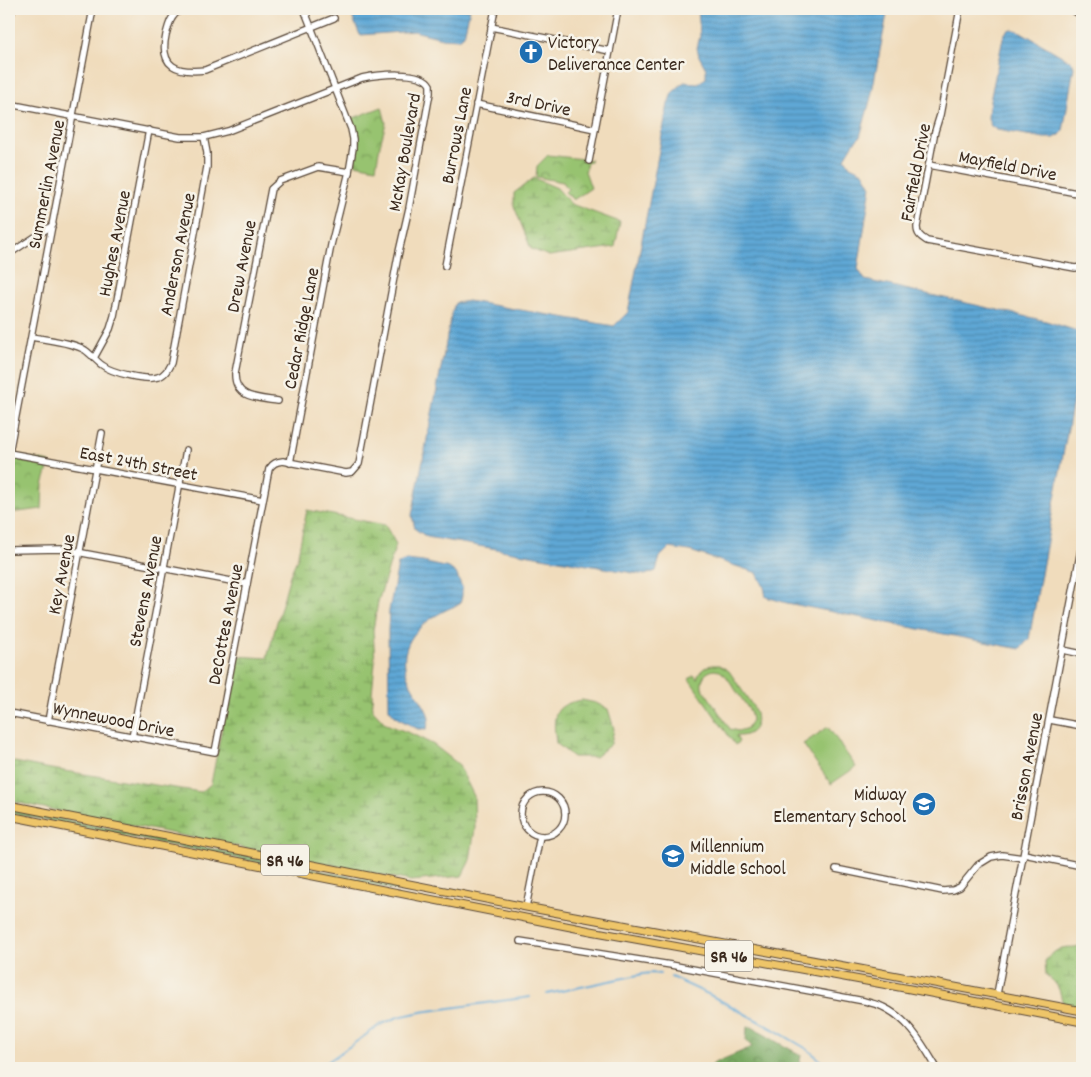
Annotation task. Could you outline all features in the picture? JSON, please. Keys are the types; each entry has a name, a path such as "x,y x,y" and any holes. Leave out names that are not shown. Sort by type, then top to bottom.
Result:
{"main road":[{"name":"SR 46","path":"9,805 526,907 1082,1011"},
{"name":"SR 46","path":"9,816 566,926 1082,1022"}],"street":[{"path":"9,24 12,9"},
{"name":"Summerlin Avenue","path":"9,453 94,9"},
{"path":"181,9 174,14 170,21 164,50 166,58 172,65 194,71 205,70 334,18"},
{"name":"Cedar Ridge Lane","path":"290,463 331,245 343,199 353,148 351,129 304,9"},
{"name":"Burrows Lane","path":"445,266 494,9"},
{"path":"589,160 618,9"},
{"name":"Fairfield Drive","path":"960,9 917,232 920,237 927,241 1057,265 1075,268 1082,267"},
{"path":"1072,9 1082,16"},
{"path":"491,27 610,51"},
{"name":"McKay Boulevard","path":"9,104 180,136 204,137 228,131 362,78 376,75 411,75 420,77 429,84 430,93 409,208 398,256 359,464 352,472 346,473 283,461 277,462 272,465 267,474 263,500"},
{"name":"3rd Drive","path":"476,104 595,129"},
{"name":"Hughes Avenue","path":"94,358 110,329 114,316 149,130"},
{"name":"Anderson Avenue","path":"94,358 103,366 113,371 151,379 163,375 171,363 207,167 204,137"},
{"name":"Mayfield Drive","path":"929,165 1082,194"},
{"name":"Drew Avenue","path":"278,401 243,394 234,380 271,189 280,182 318,167 349,172"},
{"path":"9,254 52,225"},
{"path":"32,337 72,345 84,350 94,358"},
{"name":"Key Avenue","path":"48,721 102,433"},
{"name":"Stevens Avenue","path":"132,737 186,450"},
{"name":"East 24th Street","path":"9,453 263,500"},
{"name":"DeCottes Avenue","path":"215,752 263,500"},
{"name":"Brisson Avenue","path":"997,994 1082,544"},
{"path":"9,550 61,549 248,584"},
{"path":"1063,650 1082,654"},
{"name":"Wynnewood Drive","path":"9,713 215,752"},
{"path":"1050,720 1082,726"},
{"path":"547,792 556,795 562,801 565,809 565,818 562,826 556,832 540,836 531,832 525,826 521,818 521,809 524,801 531,795 547,792"},
{"path":"526,907 540,836"},
{"path":"836,869 943,891 960,887 978,864 1002,855 1024,856 1082,866"},
{"path":"520,940 671,965 878,1005 884,1007 906,1023 937,1068"}],"green space":[{"path":"382,107 386,123 376,168 355,164 357,139 351,119"},
{"path":"548,155 591,160 587,163 585,171 591,188 573,200 565,192 568,189 563,182 536,177 537,166"},
{"path":"534,178 557,188 571,204 620,222 615,247 549,256 531,249 514,206 514,193"},
{"path":"10,454 50,462 43,485 42,509 9,513"},
{"path":"307,510 385,525 396,544 378,602 373,630 375,662 372,693 373,710 386,724 434,745 458,764 474,796 475,828 470,860 462,876 411,881 9,801 9,761 201,792 211,784 236,656 267,658 290,575 297,559"},
{"path":"719,665 729,671 756,714 757,719 754,728 747,734 736,736 739,742 735,745 689,679 694,675 697,679 704,668","holes":["714,670 720,671 726,676 750,711 752,720 748,728 738,731 730,729 702,687 702,681 706,674"]},
{"path":"582,700 596,703 608,709 614,729 611,744 595,757 573,757 556,743 554,726 559,709 564,705"},
{"path":"828,727 856,767 831,784 803,744"},
{"path":"9,808 405,887 409,893 9,813"},
{"path":"1082,944 1082,1008 1063,1004 1058,987 1046,975 1045,961 1060,949"},
{"path":"747,1027 752,1027 801,1055 799,1067 801,1068 709,1068 714,1063 752,1047 746,1040"}],"water":[{"path":"349,9 470,9 464,35 459,39 442,38 414,31 360,35"},
{"path":"698,9 888,9 871,97 860,137 845,158 850,166 863,172 871,186 858,269 865,280 1046,321 1074,330 1082,336 1082,352 1029,639 1020,649 787,603 766,597 764,587 757,573 690,551 669,548 660,557 656,571 645,575 427,537 415,529 412,515 455,303 468,301 614,326 628,312 668,104 672,93 684,82 698,83 706,78 706,69 697,48 700,36"},
{"path":"1012,29 1021,32 1072,62 1074,67 1063,131 1054,138 997,130 991,126 988,118 989,106 1003,38 1008,30"},
{"path":"406,560 449,568 456,573 462,587 460,604 436,615 425,623 409,642 405,653 405,666 409,680 428,714 427,729 418,729 397,718 389,709 389,611 398,564"}],"waterway":[{"path":"547,994 643,974 660,974"},
{"path":"671,977 710,995 773,1029 807,1049 830,1068"},
{"path":"319,1068 380,1025 398,1017 530,997"}],"place":[{"name":"Victory Deliverance Center","path":"531,52"},
{"name":"Midway Elementary School","path":"924,804"},
{"name":"Millennium Middle School","path":"673,856"}]}
